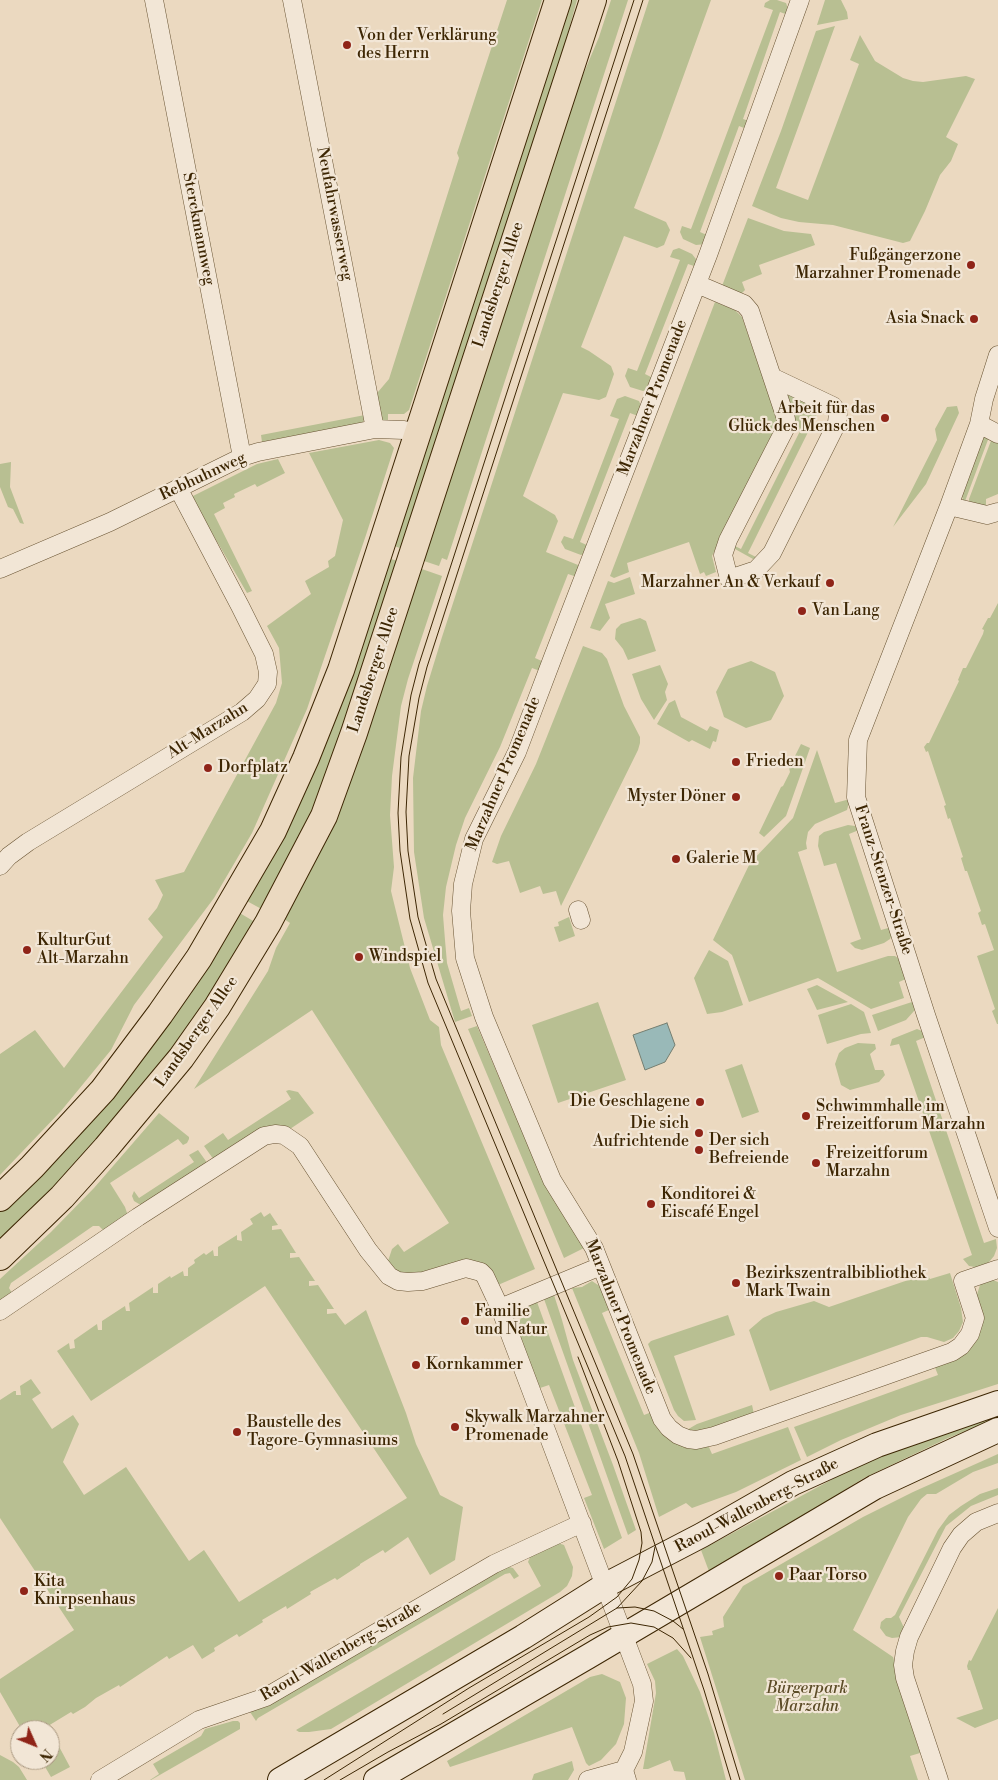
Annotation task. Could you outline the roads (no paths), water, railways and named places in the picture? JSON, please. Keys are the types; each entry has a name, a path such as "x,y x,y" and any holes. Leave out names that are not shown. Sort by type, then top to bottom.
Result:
{"main road":[{"name":"Landsberger Allee","path":"0,1198 32,1167 103,1090 160,1014 199,958 273,831 306,758 341,670 558,0"},
{"name":"Landsberger Allee","path":"0,1257 62,1196 106,1148 181,1058 217,1007 268,924 324,816 354,732 593,0"},
{"name":"Raoul-Wallenberg-Straße","path":"280,1780 523,1637 604,1586 702,1535 793,1483 878,1445 998,1403"},
{"path":"376,1780 875,1487 998,1430"}],"street":[{"name":"Sterckmannweg","path":"154,0 242,457"},
{"name":"Neufahrwasserweg","path":"292,0 376,429"},
{"name":"Marzahner Promenade","path":"800,0 697,284 516,752 474,839 463,884 461,911 465,958 482,1012 552,1180 594,1248 662,1419 668,1428 678,1435 696,1440 714,1436 952,1352 961,1346 970,1334 975,1318 963,1281 998,1269"},
{"path":"697,284 744,304 750,311 772,377 786,419 786,427 728,540 723,555 729,579 756,570 772,553 837,422 838,413 833,406 772,377"},
{"name":"Franz-Stenzer-Straße","path":"998,354 984,399 979,424 858,740 856,797 926,1015 998,1228"},
{"path":"979,424 998,434"},
{"name":"Rebhuhnweg","path":"0,569 110,522 242,457 286,445 376,429 404,430 418,434"},
{"name":"Alt-Marzahn","path":"3,860 80,810 242,712 257,699 267,684 268,672 264,654 178,488"},
{"path":"949,506 987,515 998,512"},
{"path":"0,1311 138,1217 264,1136 275,1134 284,1135 300,1146 370,1252 389,1276 398,1281 415,1281 466,1268 474,1269 485,1276 500,1308 582,1523 622,1636 642,1684 644,1701 626,1775 588,1780"},
{"path":"500,1308 601,1266"},
{"path":"939,1780 905,1678 904,1665 910,1637 952,1548 961,1534 976,1522 998,1513"},
{"name":"Raoul-Wallenberg-Straße","path":"100,1780 199,1720 266,1697 494,1564 582,1523"}],"water":[{"path":"667,1023 675,1045 665,1062 645,1070 633,1035"}],"tram line":[{"path":"634,0 419,664 411,695 401,757 398,813 400,851 410,919 428,983 625,1456 704,1690 731,1780"},
{"path":"643,0 427,667 419,698 409,756 406,812 408,851 418,917 436,979 633,1454 708,1674 740,1780"},
{"path":"324,1780 469,1688 589,1617 617,1597 632,1579 639,1560 642,1543 641,1532 618,1461 578,1357"},
{"path":"443,1714 617,1608 642,1581 652,1562 655,1547"},
{"path":"617,1608 635,1607 654,1611 673,1621 683,1629"},
{"path":"340,1780 441,1724 590,1635 608,1627 631,1623 654,1627 673,1638 691,1658"}],"place":[{"name":"Von der Verklärung des Herrn","path":"347,45"},
{"name":"Fußgängerzone Marzahner Promenade","path":"971,265"},
{"name":"Asia Snack","path":"974,319"},
{"name":"Arbeit für das Glück des Menschen","path":"885,418"},
{"name":"Marzahner An & Verkauf","path":"830,583"},
{"name":"Van Lang","path":"802,611"},
{"name":"Frieden","path":"736,762"},
{"name":"Dorfplatz","path":"208,768"},
{"name":"Myster Döner","path":"736,797"},
{"name":"Galerie M","path":"676,859"},
{"name":"KulturGut Alt-Marzahn","path":"27,950"},
{"name":"Windspiel","path":"359,957"},
{"name":"Die Geschlagene","path":"700,1102"},
{"name":"Schwimmhalle im Freizeitforum Marzahn","path":"806,1116"},
{"name":"Die sich Aufrichtende","path":"699,1133"},
{"name":"Der sich Befreiende","path":"699,1150"},
{"name":"Freizeitforum Marzahn","path":"816,1163"},
{"name":"Konditorei & Eiscafé Engel","path":"651,1204"},
{"name":"Bezirkszentralbibliothek Mark Twain","path":"736,1283"},
{"name":"Familie und Natur","path":"465,1321"},
{"name":"Kornkammer","path":"416,1365"},
{"name":"Skywalk Marzahner Promenade","path":"455,1427"},
{"name":"Baustelle des Tagore-Gymnasiums","path":"237,1432"},
{"name":"Paar Torso","path":"779,1576"},
{"name":"Kita Knirpsenhaus","path":"24,1591"}],"park label":[{"name":"Bürgerpark Marzahn","path":"807,1698"}]}
